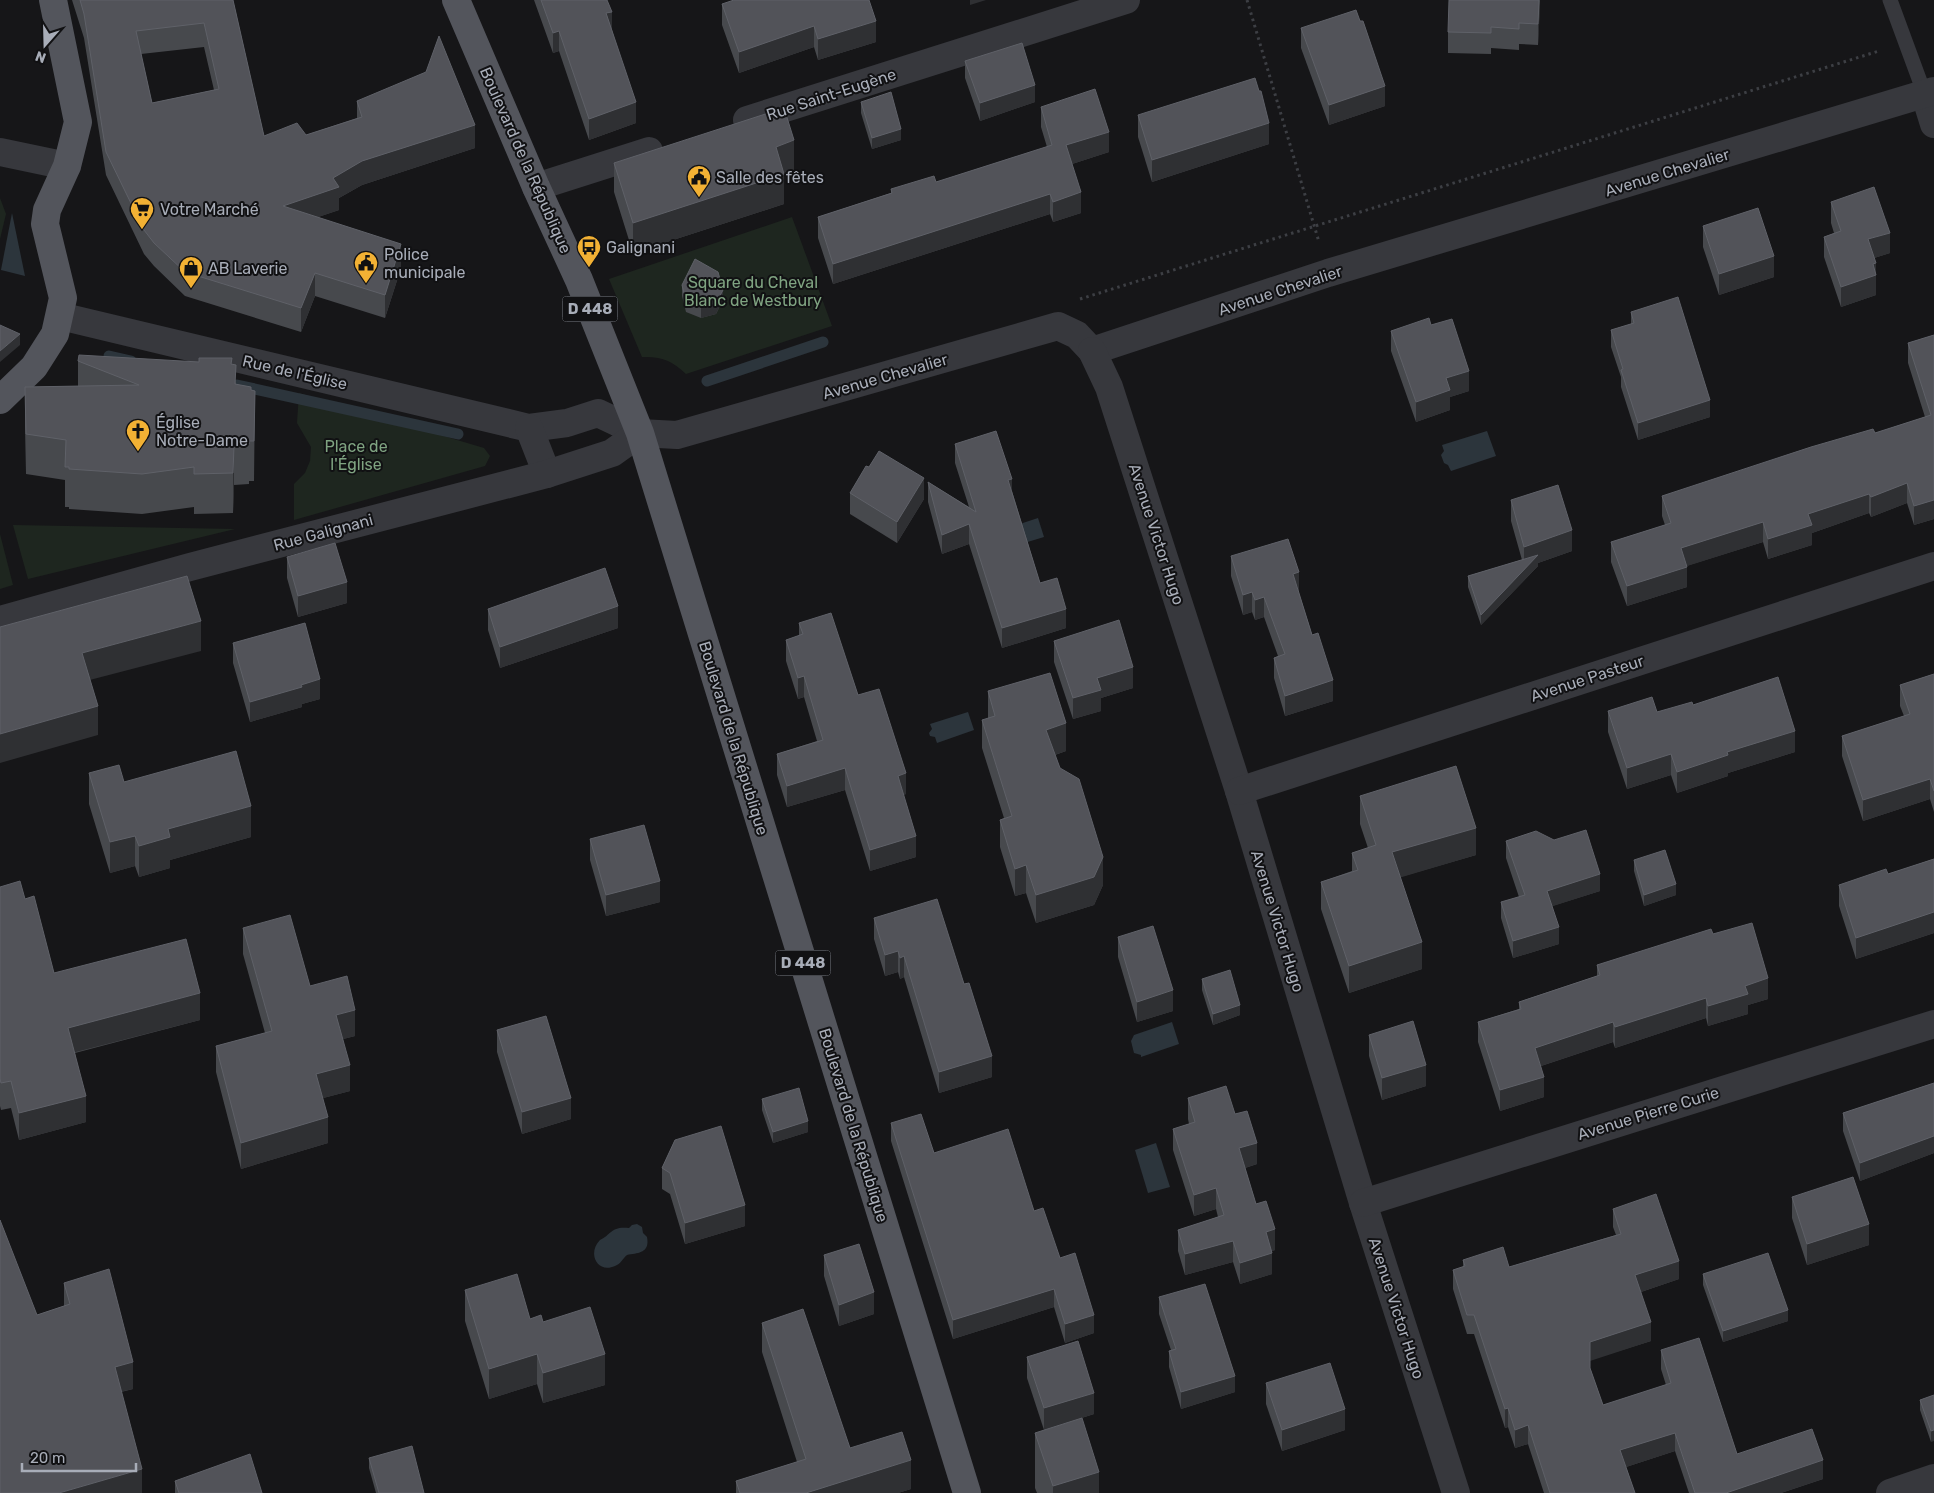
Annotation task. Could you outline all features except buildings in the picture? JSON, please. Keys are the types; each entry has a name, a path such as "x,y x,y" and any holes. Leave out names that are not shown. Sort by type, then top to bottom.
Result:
{"main road":[{"path":"0,400 34,367 55,334 63,298 45,224 47,210 67,166 78,122 53,0"},
{"name":"Boulevard de la République","path":"456,0 536,187 579,280 640,433 967,1493"}],"street":[{"name":"Rue Saint-Eugène","path":"726,127 1126,0"},
{"path":"1929,93 1934,124"},
{"name":"Avenue Chevalier","path":"1092,352 1328,274 1929,93"},
{"path":"536,187 669,145"},
{"path":"0,152 67,166"},
{"name":"Rue de l'Église","path":"60,316 529,428 567,423 598,413 640,433"},
{"path":"1058,326 1077,335 1092,352"},
{"name":"Avenue Chevalier","path":"640,433 678,435 704,429 1058,326"},
{"name":"Avenue Victor Hugo","path":"1092,352 1109,387 1240,791 1363,1202 1456,1493"},
{"path":"529,428 546,474"},
{"name":"Rue Galignani","path":"0,620 200,564 546,474 612,453 640,433"},
{"name":"Avenue Pasteur","path":"1240,791 1934,566"},
{"name":"Avenue Pierre Curie","path":"1363,1202 1934,1024"},
{"path":"1890,1493 1934,1478"}],"lane":[{"path":"1890,0 1906,43 1929,93"}],"path":[{"path":"1247,0 1315,226"},
{"path":"1058,326 1054,307 1906,43"}],"green space":[{"path":"0,198 6,214 0,239"},
{"name":"Square du Cheval Blanc de Westbury","path":"792,217 832,326 686,374 666,360 655,357 642,357 609,279"},
{"name":"Place de l'Église","path":"299,393 484,448 490,456 485,466 294,520 294,484 305,473 310,461 311,447 297,423"},
{"path":"13,525 235,529 28,579"},
{"path":"0,534 13,585 0,589"}],"shaded area":[{"path":"12,213 25,276 1,270"},
{"path":"1487,431 1496,456 1451,471 1448,465 1444,463 1441,455 1444,451 1442,445"},
{"path":"1038,518 1044,537 1001,550 995,532"},
{"path":"968,712 974,730 937,743 935,737 930,736 929,733 932,729 930,724"},
{"path":"1172,1022 1179,1044 1141,1057 1141,1055 1134,1053 1131,1041 1134,1035"},
{"path":"1156,1143 1170,1187 1148,1193 1135,1150"},
{"path":"637,1224 642,1227 643,1233 647,1237 645,1249 639,1253 627,1255 615,1266 609,1268 599,1265 594,1256 594,1251 600,1240 615,1229 629,1228"}],"waterway":[{"path":"707,381 823,342"},
{"path":"109,356 131,361"},
{"path":"237,385 458,434"}],"place":[{"name":"Salle des fêtes","path":"699,198"},
{"name":"Votre Marché","path":"142,230"},
{"name":"Galignani","path":"589,268"},
{"name":"Police municipale","path":"366,284"},
{"name":"AB Laverie","path":"191,289"},
{"name":"Église Notre-Dame","path":"138,452"}]}
